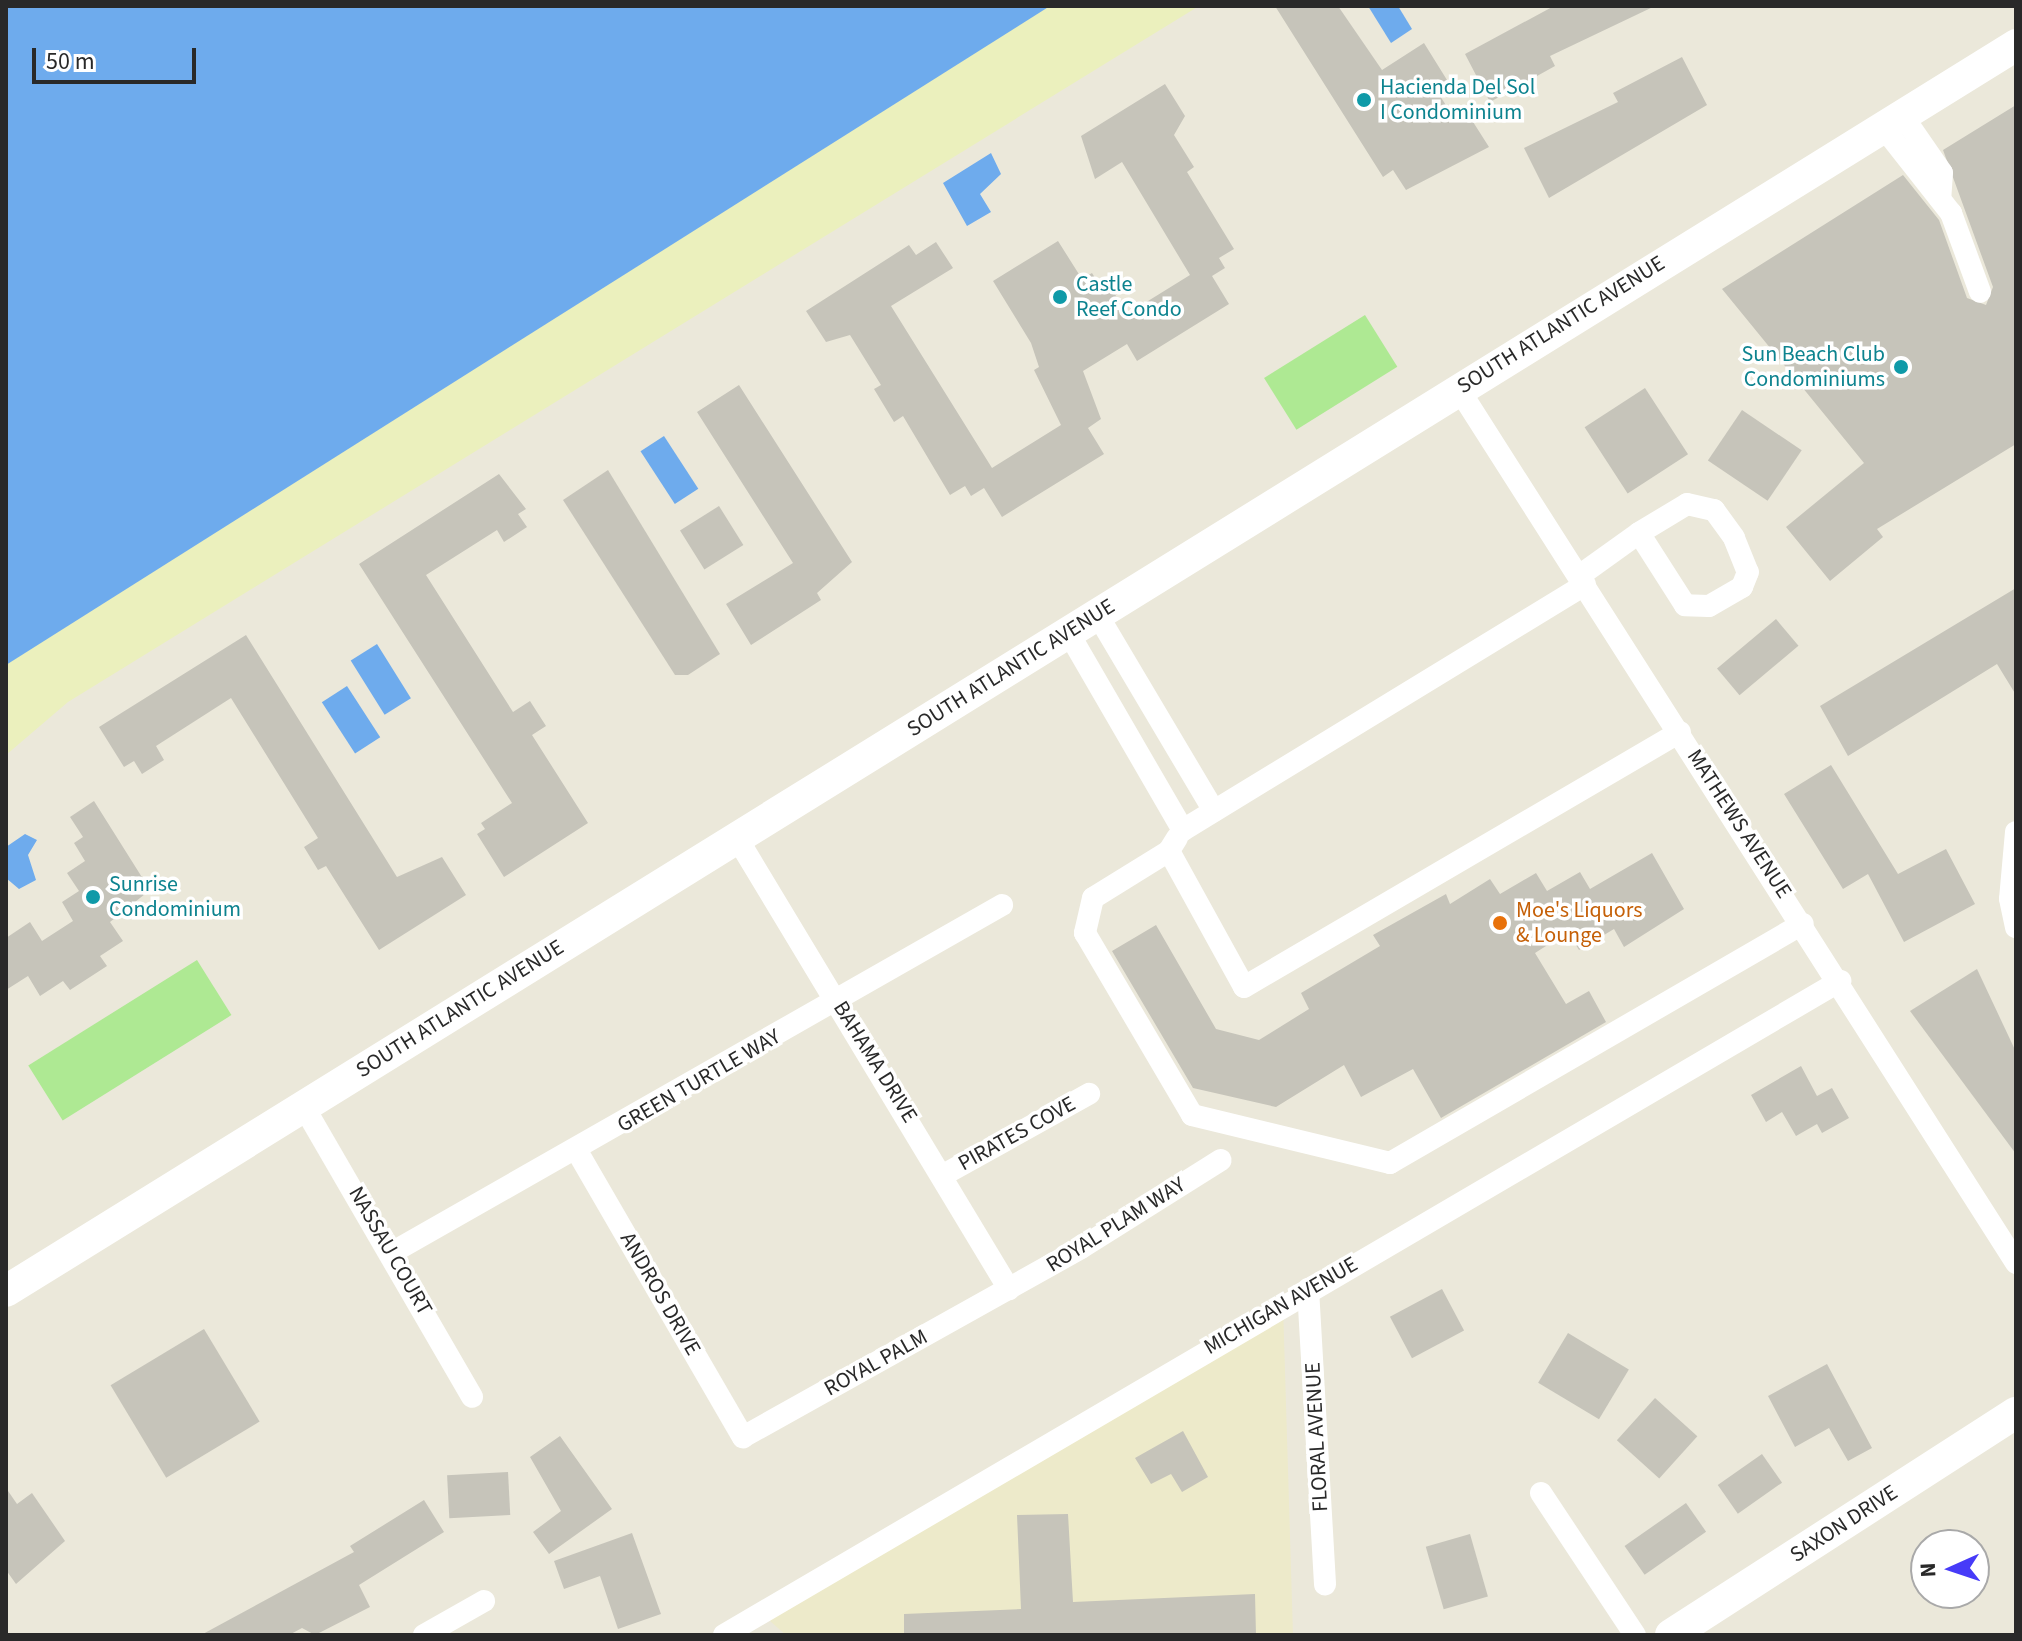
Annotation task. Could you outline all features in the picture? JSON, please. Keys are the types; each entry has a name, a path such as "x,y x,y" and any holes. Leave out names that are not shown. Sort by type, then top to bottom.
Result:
{"street":[{"name":"SOUTH ATLANTIC AVENUE","path":"6,1291 1458,388 2016,45"},
{"path":"1893,121 1940,199 1980,292"},
{"name":"MATHEWS AVENUE","path":"1458,388 1840,981 2016,1263"},
{"path":"1639,533 1685,605 1709,606 1742,587 1748,572 1714,510 1687,504 1639,533 1582,580 1183,830 1169,851 1093,898 1085,933 1192,1115 1390,1163 1803,924"},
{"path":"1097,614 1214,811"},
{"path":"1068,632 1183,830"},
{"path":"1169,851 1244,987 1680,732"},
{"path":"2016,832 2010,884 2016,927"},
{"name":"BAHAMA DRIVE","path":"737,838 945,1174 1009,1289"},
{"name":"GREEN TURTLE WAY","path":"393,1252 577,1151 1002,905"},
{"name":"MICHIGAN AVENUE","path":"724,1635 1308,1289 1840,981"},
{"name":"PIRATES COVE","path":"945,1174 1089,1094"},
{"name":"NASSAU COURT","path":"304,1107 393,1252 472,1397"},
{"name":"ANDROS DRIVE","path":"577,1151 743,1437"},
{"name":"ROYAL PLAM WAY","path":"1009,1289 1221,1160"},
{"name":"ROYAL PALM","path":"743,1437 1009,1289"},
{"name":"FLORAL AVENUE","path":"1308,1289 1325,1585"},
{"name":"SAXON DRIVE","path":"1671,1635 2016,1413"},
{"path":"1541,1493 1635,1635"},
{"path":"424,1635 484,1601"}],"shaded area":[{"path":"1283,1305 1293,1635 786,1635 761,1613"}],"sand":[{"path":"6,6 1199,6 68,702 6,755"}],"green space":[{"path":"1365,315 1397,367 1296,430 1264,378"},
{"path":"197,960 231,1015 63,1121 28,1065"}],"water":[{"path":"6,6 1050,6 6,665"},
{"path":"1368,6 1398,6 1412,29 1391,43"},
{"path":"991,153 1001,174 980,194 991,212 967,226 943,183"},
{"path":"664,436 698,489 675,504 641,451"},
{"path":"377,644 411,698 385,715 351,660"},
{"path":"347,686 380,737 355,753 322,702"},
{"path":"25,834 37,840 28,855 36,880 19,889 6,878 6,847"}],"building":[{"name":"Hacienda Del Sol I Condominium","path":"1275,6 1338,6 1382,70 1424,43 1447,80 1435,88 1456,121 1468,114 1489,147 1406,190 1393,170 1383,177"},
{"path":"1554,6 1655,6 1550,56 1555,66 1490,102 1465,54"},
{"path":"1682,57 1707,105 1549,198 1524,148 1618,102 1613,93"},
{"name":"Castle Reef Condo","path":"1165,84 1185,116 1174,135 1194,167 1187,172 1234,249 1219,258 1225,268 1212,276 1229,304 1137,361 1127,344 1083,371 1101,419 1088,428 1104,454 1002,517 984,488 971,496 965,486 950,495 903,416 894,422 874,389 881,385 850,335 826,342 806,311 909,245 916,255 936,242 953,268 891,306 992,468 1061,425 1034,370 1039,367 1031,343 993,281 1058,241 1082,279 1092,273 1103,291 1110,286 1127,314 1190,275 1122,162 1095,179 1081,136"},
{"name":"Sun Beach Club Condominiums","path":"2016,105 2016,444 1877,529 1883,537 1830,581 1786,527 1864,463 1722,289 1903,175 1939,220 1967,298 1986,305 1993,287 1943,150"},
{"path":"739,385 852,562 817,593 821,600 751,645 726,604 793,563 697,412"},
{"path":"1645,388 1688,454 1628,493 1585,427"},
{"path":"1742,410 1802,450 1768,501 1708,461"},
{"path":"608,470 720,654 688,675 675,675 563,500"},
{"path":"499,474 526,509 518,514 527,527 504,542 497,530 426,575 513,712 530,701 546,726 532,735 588,823 504,877 477,834 485,829 481,823 512,803 359,564"},
{"path":"719,506 743,545 704,569 680,530"},
{"path":"2016,588 2016,695 1997,664 1848,756 1820,706"},
{"path":"1776,619 1798,646 1740,695 1717,668"},
{"path":"246,635 397,877 442,857 466,895 379,950 326,866 318,870 304,847 318,838 231,698 156,746 164,760 142,774 134,761 124,767 99,727"},
{"path":"1831,765 1898,874 1946,849 1975,904 1904,942 1868,874 1843,889 1784,794"},
{"name":"Sunrise Condominium","path":"94,801 150,890 110,922 123,941 100,956 107,966 70,990 63,981 40,996 28,976 6,990 6,938 30,922 42,941 73,921 62,902 79,891 67,873 85,861 74,843 83,837 70,817"},
{"path":"1652,853 1684,909 1624,947 1614,929 1579,950 1568,932 1535,953 1566,1004 1589,991 1606,1022 1441,1118 1413,1069 1361,1097 1344,1065 1276,1107 1193,1088 1112,951 1156,925 1216,1029 1259,1040 1309,1009 1301,993 1380,946 1373,935 1446,894 1450,904 1490,879 1500,894 1536,873 1547,891 1580,872 1590,889"},
{"path":"1977,969 2016,1052 2016,1154 1910,1011"},
{"path":"1801,1066 1817,1096 1832,1088 1849,1118 1822,1133 1817,1124 1796,1136 1782,1112 1766,1122 1751,1095"},
{"path":"1442,1289 1464,1330 1412,1358 1390,1317"},
{"path":"204,1329 260,1422 166,1478 111,1385"},
{"path":"1568,1333 1629,1370 1599,1419 1538,1383"},
{"path":"1827,1364 1872,1448 1848,1461 1829,1428 1795,1447 1768,1396"},
{"path":"1655,1398 1697,1436 1659,1478 1617,1440"},
{"path":"1183,1431 1208,1477 1182,1492 1171,1474 1151,1484 1135,1458"},
{"path":"560,1436 612,1509 549,1554 533,1532 561,1511 530,1457"},
{"path":"1762,1454 1782,1483 1738,1514 1718,1485"},
{"path":"508,1472 510,1515 449,1518 447,1475"},
{"path":"6,1488 17,1504 32,1493 65,1541 16,1584 6,1570"},
{"path":"424,1500 444,1532 359,1585 370,1607 315,1635 302,1628 289,1635 201,1635 354,1552 350,1546"},
{"path":"1686,1503 1706,1532 1645,1575 1625,1546"},
{"path":"1068,1514 1073,1602 1255,1594 1256,1635 904,1635 904,1614 1021,1609 1017,1515"},
{"path":"632,1533 661,1614 618,1629 600,1576 564,1589 554,1561"},
{"path":"1470,1534 1488,1596 1444,1609 1426,1547"}],"place":[{"name":"Hacienda Del Sol I Condominium","path":"1364,100"},
{"name":"Castle Reef Condo","path":"1060,297"},
{"name":"Sun Beach Club Condominiums","path":"1901,367"},
{"name":"Sunrise Condominium","path":"93,897"},
{"name":"Moe's Liquors & Lounge","path":"1500,923"}]}
